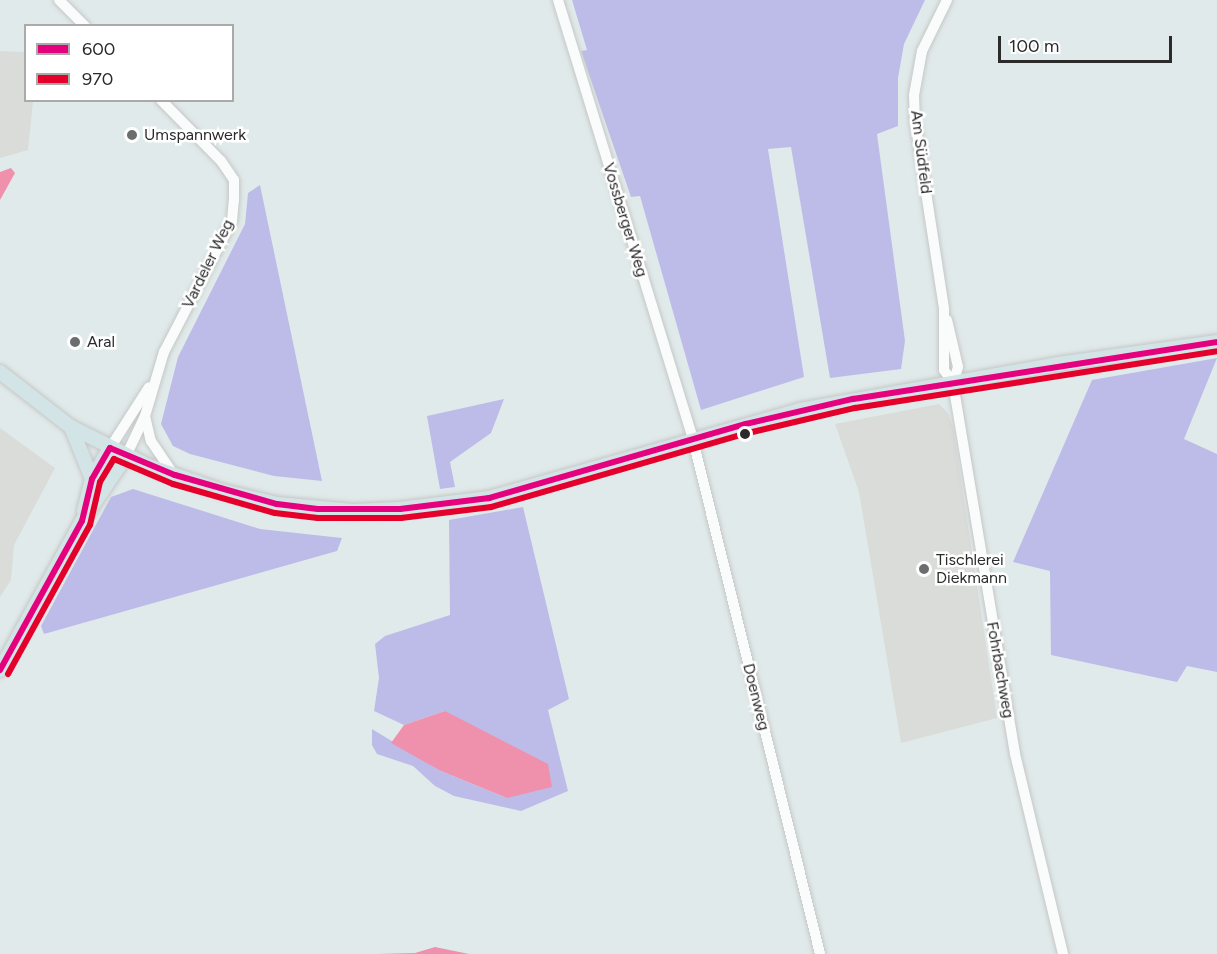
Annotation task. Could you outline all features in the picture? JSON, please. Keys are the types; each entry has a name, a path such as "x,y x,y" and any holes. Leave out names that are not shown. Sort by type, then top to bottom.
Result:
{"main road":[{"path":"0,372 71,427 126,456 175,475 277,504 318,509 400,509 489,498 800,410 952,383 1217,342"},
{"path":"71,427 92,479"},
{"path":"81,521 92,479 110,448"},
{"path":"0,669 81,521 126,456"}],"street":[{"path":"59,0 83,24"},
{"name":"Vossberger Weg","path":"558,0 693,440"},
{"name":"Am Südfeld","path":"947,0 922,51 914,95 915,120 944,309 944,370 952,383"},
{"name":"Vardeler Weg","path":"110,448 154,377 232,221 234,180 221,161 163,102"},
{"name":"Vardeler Weg","path":"126,456 145,416 154,377"},
{"name":"Fohrbachweg","path":"952,383 1015,754 1063,954"},
{"path":"145,416 152,441 175,475"},
{"name":"Doenweg","path":"693,440 820,954"}],"shaded area":[{"path":"572,0 925,0 904,44 898,78 898,126 877,134 905,341 901,369 830,378 791,147 768,149 804,377 701,410 640,196 631,197 581,51 587,50"},
{"path":"0,51 24,52 24,102 33,102 28,150 0,158"},
{"path":"11,168 15,173 0,200 0,172"},
{"path":"260,185 322,481 274,476 190,454 173,446 161,424 178,357 245,224 248,193"},
{"path":"1217,358 1184,439 1217,454 1217,672 1187,666 1177,682 1051,655 1050,571 1013,562 1092,380"},
{"path":"504,399 491,433 450,462 455,487 440,489 427,416"},
{"path":"939,404 948,413 953,427 997,718 901,743 859,492 835,424"},
{"path":"0,428 55,468 14,545 11,580 0,597"},
{"path":"133,489 260,529 342,538 337,551 44,634 41,626 111,497"},
{"path":"523,507 569,699 548,710 568,791 521,811 454,796 435,786 413,766 377,754 372,745 372,729 441,771 507,798 445,711 404,725 374,711 379,678 375,644 385,636 450,615 449,520"},
{"path":"445,711 548,764 552,787 507,798 441,771 391,743 404,725"},
{"path":"435,947 469,954 377,954 415,953"}],"transit line":[{"name":"600","path":"110,448 175,475 277,504 318,509 400,509 489,498 746,424 853,399 1217,342"},
{"name":"970","path":"8,674 90,525 100,482 114,459 173,484 275,513 318,518 401,518 491,507 748,433 855,408 1217,351"},
{"name":"600","path":"0,670 82,521 92,479 110,448"}],"place":[{"name":"Umspannwerk","path":"132,135"},
{"name":"Aral","path":"75,342"},
{"name":"Tischlerei Diekmann","path":"924,569"}]}
